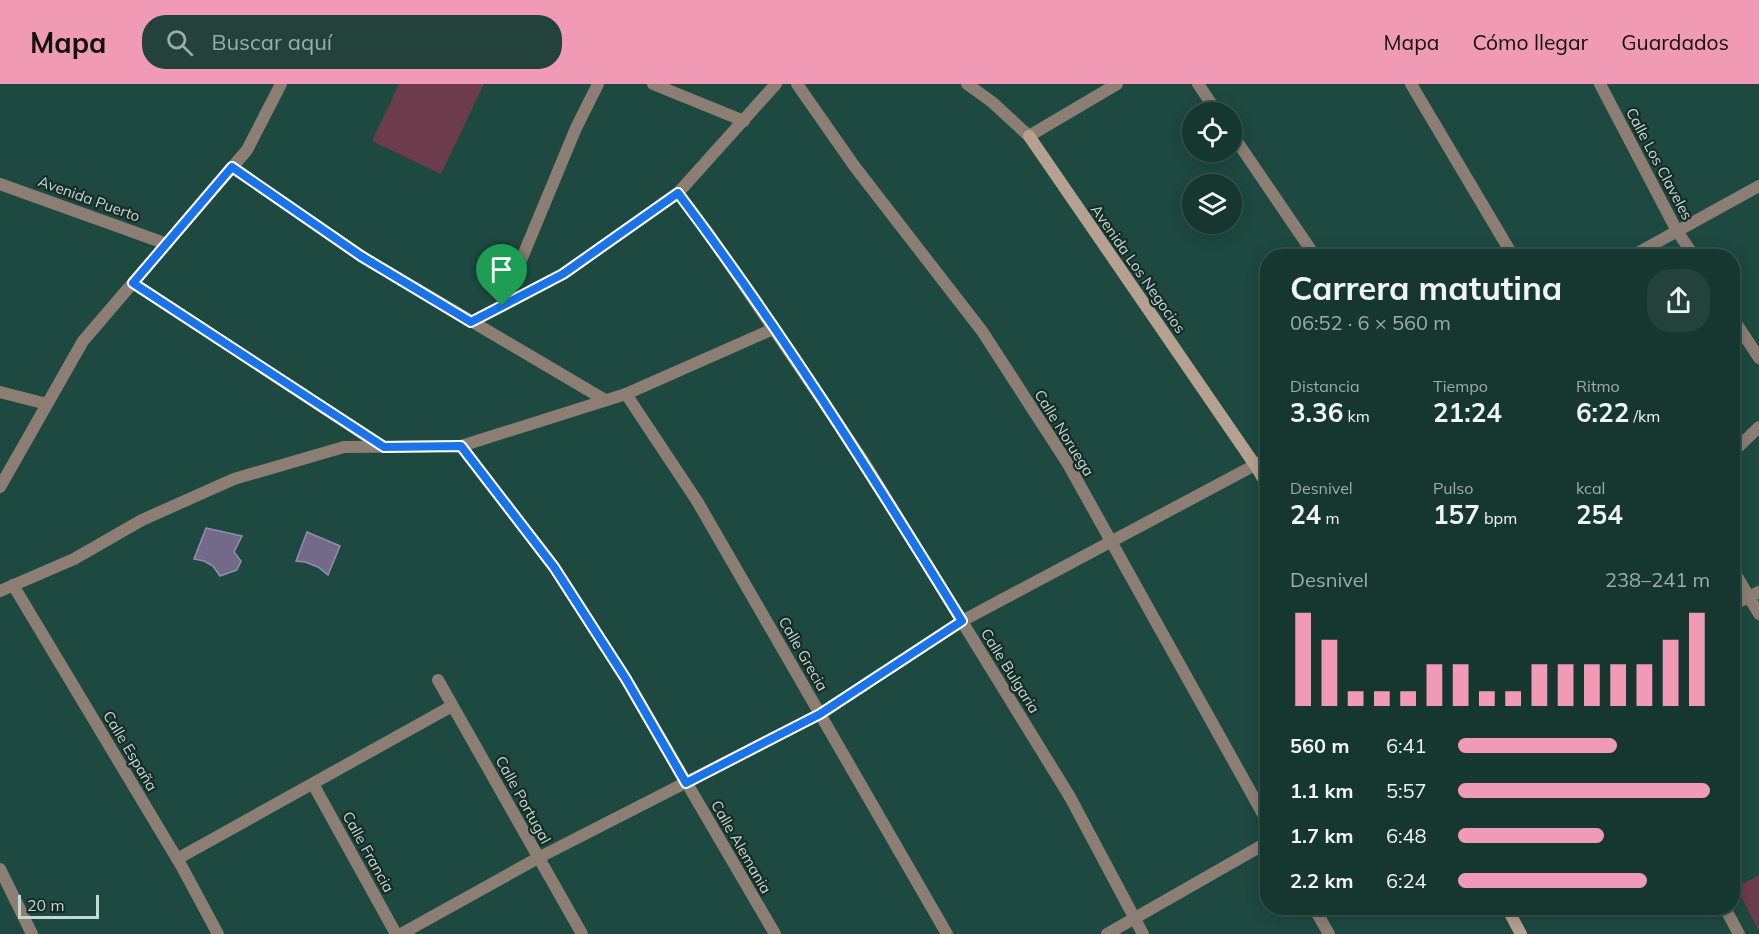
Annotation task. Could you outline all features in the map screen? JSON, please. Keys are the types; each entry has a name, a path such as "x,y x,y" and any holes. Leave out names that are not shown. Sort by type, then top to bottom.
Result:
{"street":[{"path":"0,488 84,341 247,150 281,84"},
{"path":"502,306 576,128 598,84"},
{"path":"653,84 744,121"},
{"path":"471,322 563,274 678,193 776,84"},
{"name":"Calle Noruega","path":"796,84 855,167 982,332 1068,464 1260,809"},
{"name":"Avenida Los Negocios","path":"967,84 992,102 1029,136 1260,473"},
{"path":"1029,136 1117,84"},
{"path":"1197,84 1210,102"},
{"path":"1412,84 1509,249"},
{"name":"Calle Los Claveles","path":"1600,84 1677,231 1689,249"},
{"path":"1242,149 1310,249"},
{"path":"232,167 361,256 605,400"},
{"name":"Avenida Puerto","path":"0,184 167,243"},
{"path":"1645,249 1759,186"},
{"name":"Calle Bulgaria","path":"678,193 709,234 862,459 1070,796 1143,934"},
{"path":"133,283 384,447"},
{"path":"0,591 74,559 142,520 234,479 344,447 461,446 626,394 774,329"},
{"path":"1740,329 1759,358"},
{"path":"0,392 47,404"},
{"name":"Calle Grecia","path":"626,394 697,501 947,934"},
{"path":"1740,445 1759,427"},
{"name":"Calle Alemania","path":"461,446 554,567 626,679 775,934"},
{"path":"401,934 538,858 820,714 962,621 1260,462"},
{"path":"1740,577 1755,594 1759,614"},
{"name":"Calle España","path":"13,585 177,860 218,934"},
{"path":"1740,601 1755,594"},
{"name":"Calle Portugal","path":"438,680 582,934"},
{"path":"177,860 452,706"},
{"name":"Calle Francia","path":"313,784 396,934"},
{"path":"1107,934 1260,847"},
{"path":"0,869 32,934"},
{"path":"1318,915 1329,934"},
{"path":"1511,915 1521,934"},
{"path":"1728,915 1738,934"}],"shaded area":[{"path":"399,84 484,84 441,174 372,141"},
{"path":"1759,875 1759,931 1740,895 1740,885"}],"building":[{"path":"206,528 242,536 234,552 241,561 237,570 220,576 213,566 194,559"},
{"path":"307,532 340,546 328,575 318,567 296,561"}],"route":[{"path":"232,167 361,256 471,322 502,306 563,274 678,193 709,234 862,459 962,621 820,714 686,783 626,679 554,567 461,446 384,447 133,283 232,167"}]}
